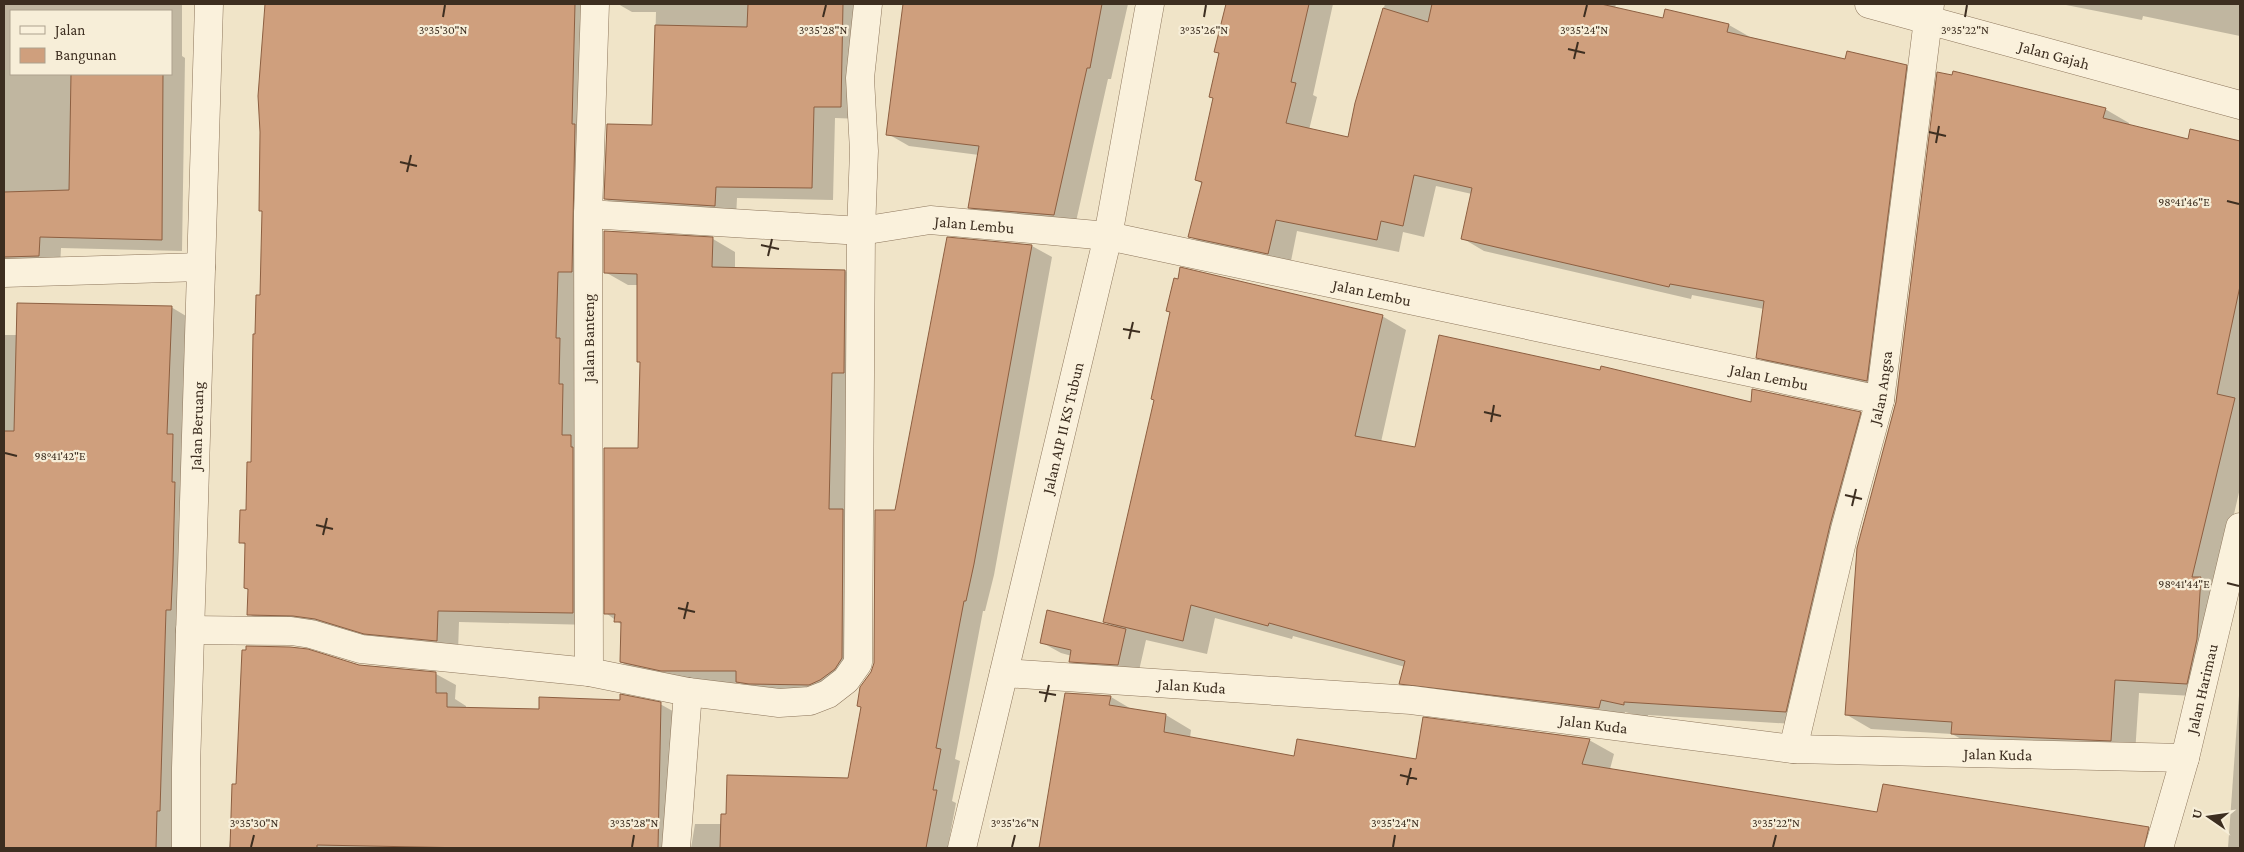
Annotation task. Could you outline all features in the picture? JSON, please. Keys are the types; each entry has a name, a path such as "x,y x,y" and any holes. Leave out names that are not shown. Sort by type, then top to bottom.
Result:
{"street":[{"name":"Jalan Beruang","path":"186,848 190,630 209,4"},
{"name":"Jalan Banteng","path":"589,672 588,214 595,4"},
{"path":"190,630 291,631 311,634 361,649 589,672 688,692 778,703 810,701 828,694 846,680 858,663 861,231 864,151 860,78 868,4"},
{"name":"Jalan AIP II KS Tubun","path":"962,848 1108,236 1150,4"},
{"name":"Jalan Gajah","path":"1869,4 1929,11 2240,105"},
{"name":"Jalan Angsa","path":"1793,749 1845,529 1880,400 1929,11"},
{"name":"Jalan Lembu","path":"588,214 861,231 930,220 1108,236 1880,400"},
{"path":"4,273 200,267"},
{"name":"Jalan Harimau","path":"2158,848 2185,758 2240,527"},
{"name":"Jalan Kuda","path":"1004,673 1412,700 1793,749 2185,758"},
{"path":"676,848 688,692"}],"building":[{"path":"265,4 575,4 572,124 575,124 572,272 558,272 556,338 560,338 559,384 563,384 562,435 571,435 571,447 573,447 573,613 438,611 437,641 364,634 315,619 293,616 247,615 248,589 244,588 245,543 239,543 240,510 246,510 247,462 251,462 253,334 255,334 256,295 260,295 262,211 259,211 260,132 258,96"},
{"path":"748,4 843,4 841,107 814,107 812,188 716,187 715,206 604,199 607,124 652,125 655,25 747,27"},
{"path":"903,4 1102,4 1090,68 1087,68 1054,215 968,208 979,146 886,135"},
{"path":"1226,4 1309,4 1291,82 1296,83 1286,123 1348,137 1355,103 1383,8 1428,22 1432,4 1601,4 1663,18 1665,9 1729,24 1727,32 1845,59 1847,51 1907,65 1867,381 1756,358 1764,301 1670,284 1669,287 1461,239 1472,188 1414,175 1403,226 1381,221 1377,240 1276,220 1268,254 1188,237 1202,182 1195,180 1213,98 1209,97 1219,53 1214,52"},
{"path":"1953,71 2106,108 2103,118 2188,139 2190,129 2240,141 2240,286 2217,394 2235,398 2192,577 2201,577 2197,639 2187,684 2115,680 2111,741 1951,734 1952,722 1845,715 1857,548 1896,402 1937,72 1952,75"},
{"path":"71,75 163,75 162,240 40,237 39,256 4,257 4,192 69,190"},
{"path":"604,231 713,237 712,267 845,270 844,373 832,373 829,509 843,509 842,658 835,669 820,680 809,685 749,684 736,682 736,671 661,671 620,662 621,622 614,622 615,614 604,614 604,448 638,448 640,362 637,362 637,274 604,273"},
{"path":"947,237 1032,245 974,564 966,601 964,601 936,748 941,749 933,790 937,790 926,848 720,848 721,814 726,814 727,775 848,778 861,707 857,706 860,687 871,672 874,663 875,510 895,510"},
{"path":"1180,267 1383,315 1355,436 1415,447 1439,335 1600,370 1601,366 1751,402 1752,389 1861,412 1830,525 1786,712 1624,702 1624,705 1601,700 1599,708 1399,684 1405,661 1269,623 1268,626 1191,605 1183,641 1103,622 1154,400 1151,399 1170,312 1166,311 1174,278 1178,279"},
{"path":"17,303 172,306 167,434 173,434 172,482 175,482 173,565 171,610 166,610 160,811 157,811 156,848 4,848 4,431 14,431"},
{"path":"1047,610 1126,629 1118,665 1069,662 1071,650 1040,643"},
{"path":"246,646 308,649 359,665 436,672 436,693 447,693 447,707 539,709 539,697 620,700 620,694 661,702 658,848 470,848 317,845 317,848 230,848 232,784 236,784 242,650 246,650"},
{"path":"1065,693 1111,696 1109,705 1166,714 1164,732 1294,756 1297,739 1416,759 1423,717 1590,739 1582,764 1877,812 1883,784 2149,827 2144,848 1039,848"}]}
